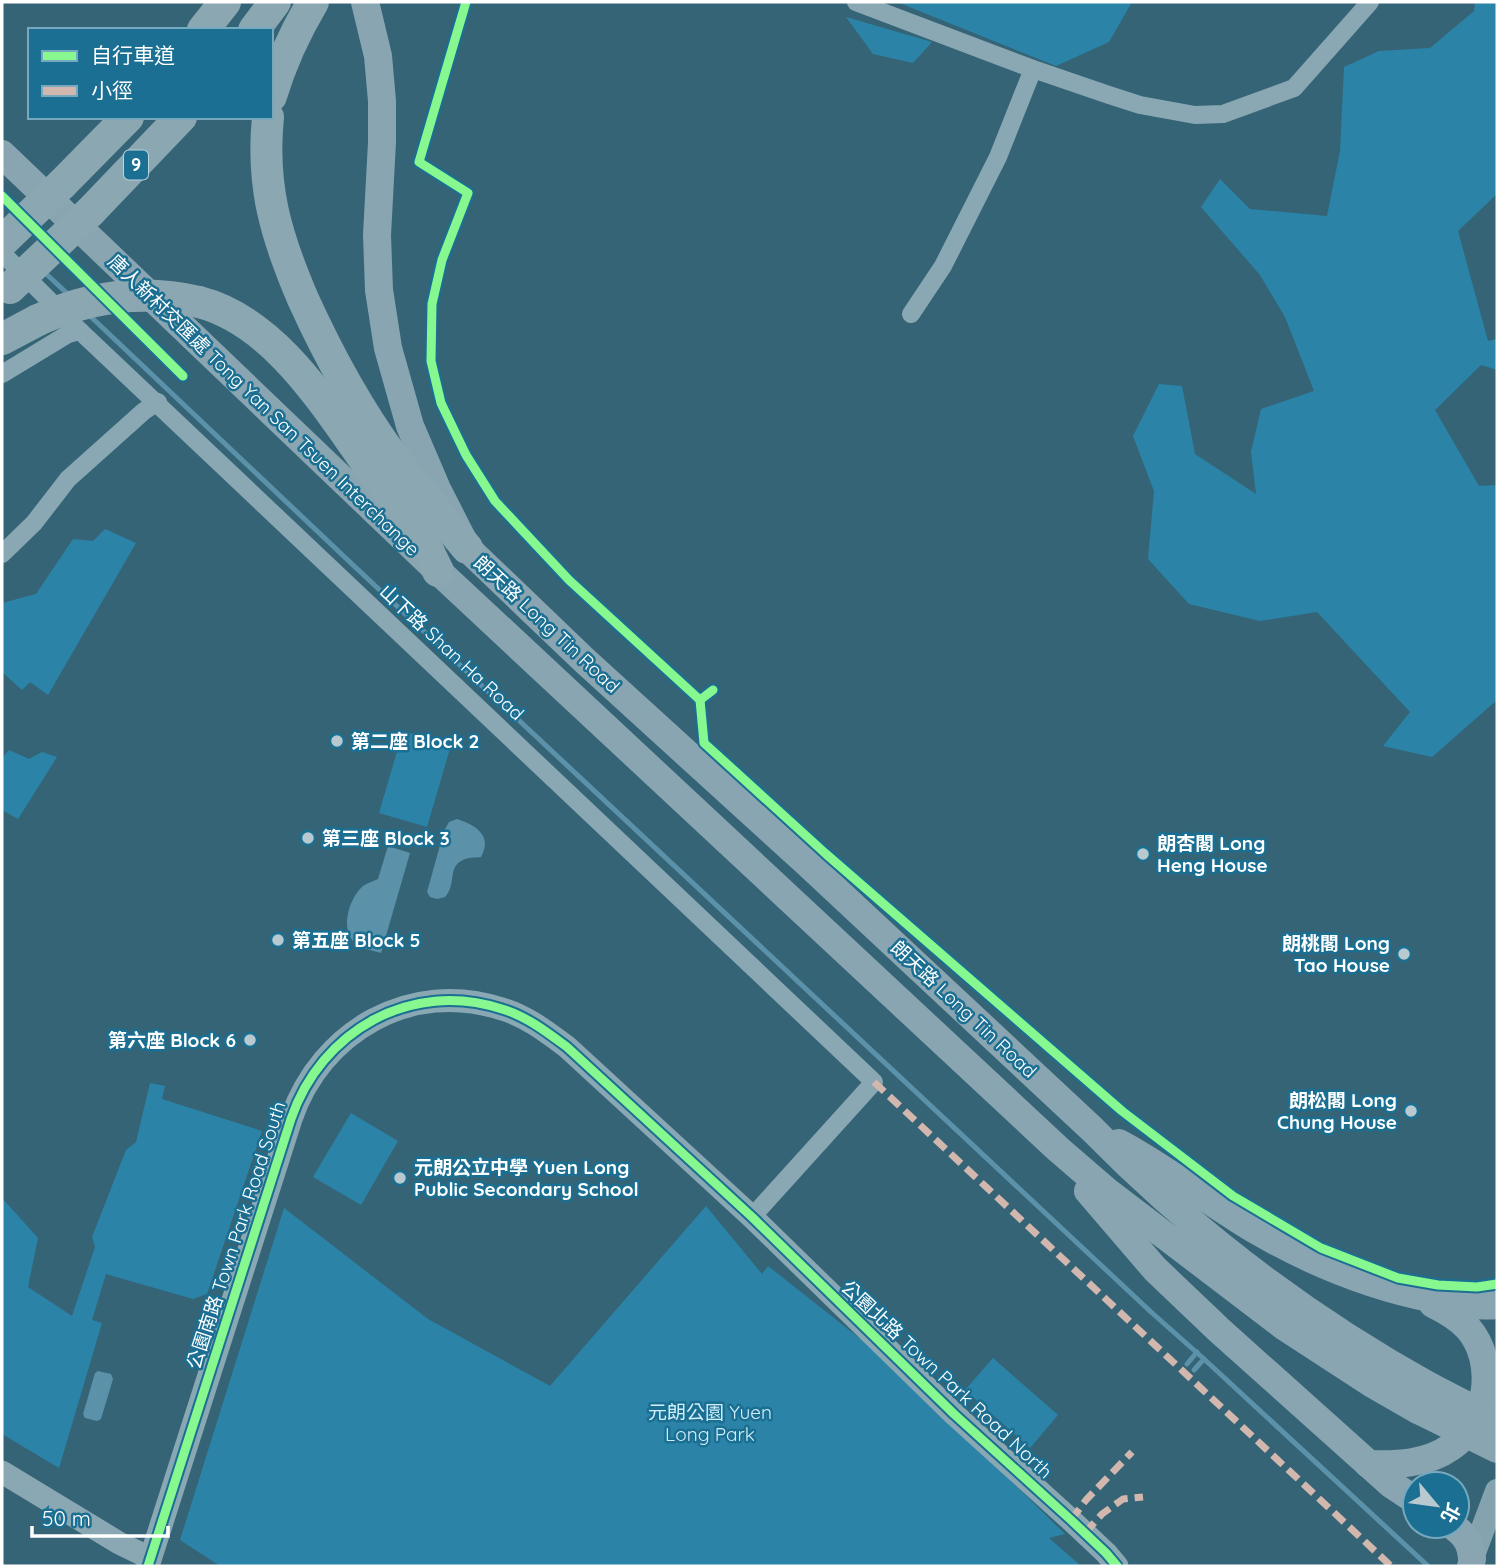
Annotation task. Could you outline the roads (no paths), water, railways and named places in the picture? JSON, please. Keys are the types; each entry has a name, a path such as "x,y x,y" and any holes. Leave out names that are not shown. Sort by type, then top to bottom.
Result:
{"highway":[{"path":"205,28 225,2"},
{"path":"256,28 275,2"},
{"path":"273,90 289,47 313,2"},
{"name":"9","path":"2,242 126,119"},
{"name":"9","path":"6,291 90,212 179,119"},
{"path":"268,119 266,162 268,193 274,222 316,328 371,425 467,548"},
{"path":"2,339 38,320 85,303 125,296 163,295 199,302 237,318 271,343 314,390 414,525 438,571"}],"main road":[{"path":"365,2 378,55 382,101 377,235 379,290 388,348 410,426 437,489 467,548"},
{"name":"唐人新村交匯處 Tong Yan San Tsuen Interchange","path":"2,154 527,653"},
{"name":"朗天路 Long Tin Road","path":"467,548 584,660 807,863 1092,1129 1133,1171 1238,1261 1297,1305 1386,1362 1425,1398 1497,1449"},
{"name":"朗天路 Long Tin Road","path":"527,653 1058,1149 1109,1193 1284,1327 1371,1383 1497,1421"},
{"path":"1092,1129 1143,1156 1257,1231 1292,1250 1359,1278 1411,1294 1471,1305 1497,1306"},
{"path":"1058,1149 1099,1205 1155,1269 1368,1464 1401,1491"},
{"path":"1368,1464 1414,1462 1450,1448 1464,1437 1475,1423 1481,1407 1486,1373 1474,1337 1468,1328 1449,1312 1411,1294"},
{"path":"1470,1563 1497,1491"},
{"path":"1468,1540 1470,1563"}],"street":[{"path":"856,2 1033,69 1140,105 1195,115 1223,114 1294,88 1370,2"},
{"path":"911,314 943,266 998,157 1033,69"},
{"name":"山下路 Shan Ha Road","path":"2,253 80,331 874,1082 752,1217"},
{"path":"2,374 68,334 80,331"},
{"path":"2,554 34,523 68,479 158,402"},
{"name":"公園南路 Town Park Road South","path":"149,1562 296,1104 309,1079 330,1052 369,1021 412,1005 461,1000 503,1009 537,1025 567,1047 752,1217"},
{"name":"公園北路 Town Park Road North","path":"752,1217 954,1414 1071,1520 1117,1566"},
{"path":"2,1472 149,1562"}],"waterway":[{"path":"42,270 71,297"},
{"path":"88,314 1151,1312 1428,1566"},
{"path":"1187,1364 1197,1352"},
{"path":"1194,1370 1204,1359"}],"place":[{"name":"第二座 Block 2","path":"337,741"},
{"name":"第三座 Block 3","path":"308,838"},
{"name":"朗杏閣 Long Heng House","path":"1143,854"},
{"name":"第五座 Block 5","path":"278,940"},
{"name":"朗桃閣 Long Tao House","path":"1404,954"},
{"name":"第六座 Block 6","path":"250,1040"},
{"name":"朗松閣 Long Chung House","path":"1411,1111"},
{"name":"元朗公立中學 Yuen Long Public Secondary School","path":"400,1178"}],"park label":[{"name":"元朗公園 Yuen Long Park","path":"710,1423"}]}
